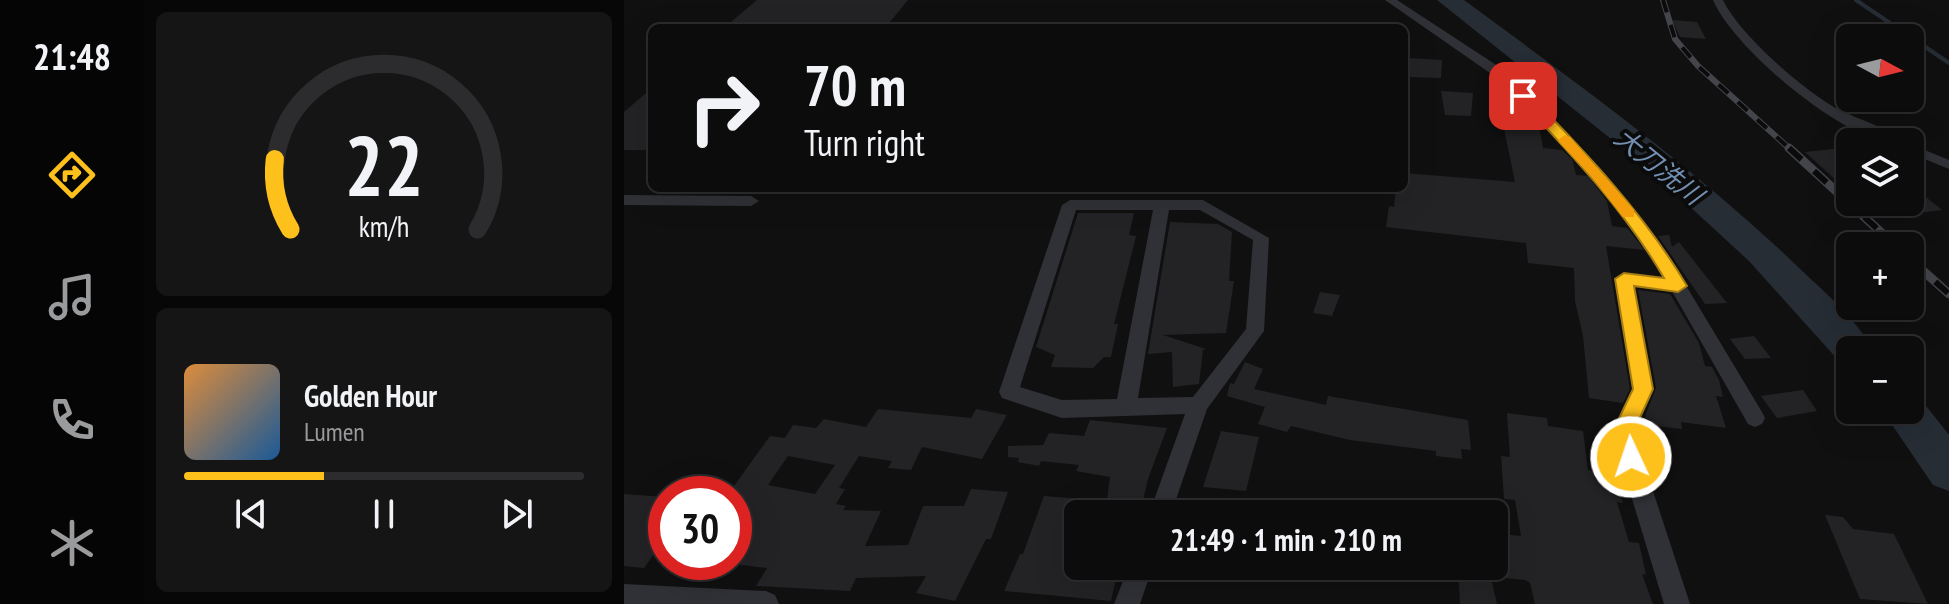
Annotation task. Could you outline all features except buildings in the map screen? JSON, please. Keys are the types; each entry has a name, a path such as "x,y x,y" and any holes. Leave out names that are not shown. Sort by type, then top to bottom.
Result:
{"street":[{"path":"1390,0 1505,77 1596,172 1655,248 1755,418"},
{"path":"1718,0 1723,11 1773,66 1809,96 1866,128"},
{"path":"1924,154 1949,165"},
{"path":"624,200 751,201"},
{"path":"1165,500 1198,405 1255,331 1261,238 1203,205 1070,205 1009,392 1062,409 1198,405"},
{"path":"1126,408 1162,205"},
{"path":"1677,604 1623,433 1643,389 1624,279 1678,286"},
{"path":"1127,604 1136,580"},
{"path":"624,596 766,604"}],"waterway":[{"name":"大刀洗川","path":"1449,0 1608,121 1712,207 1808,300 1840,336"},
{"path":"1856,0 1949,63"},
{"name":"大刀洗川","path":"1914,424 1949,470"}],"railway":[{"path":"1663,0 1675,39 1698,66 1791,150"},
{"path":"1789,148 1881,232"},
{"path":"1924,272 1949,294"}],"slow traffic":[{"path":"1565,140 1596,172 1628,213"}],"route":[{"path":"1523,96 1596,172 1655,248 1678,286 1624,279 1643,389 1623,433 1631,457"}]}
